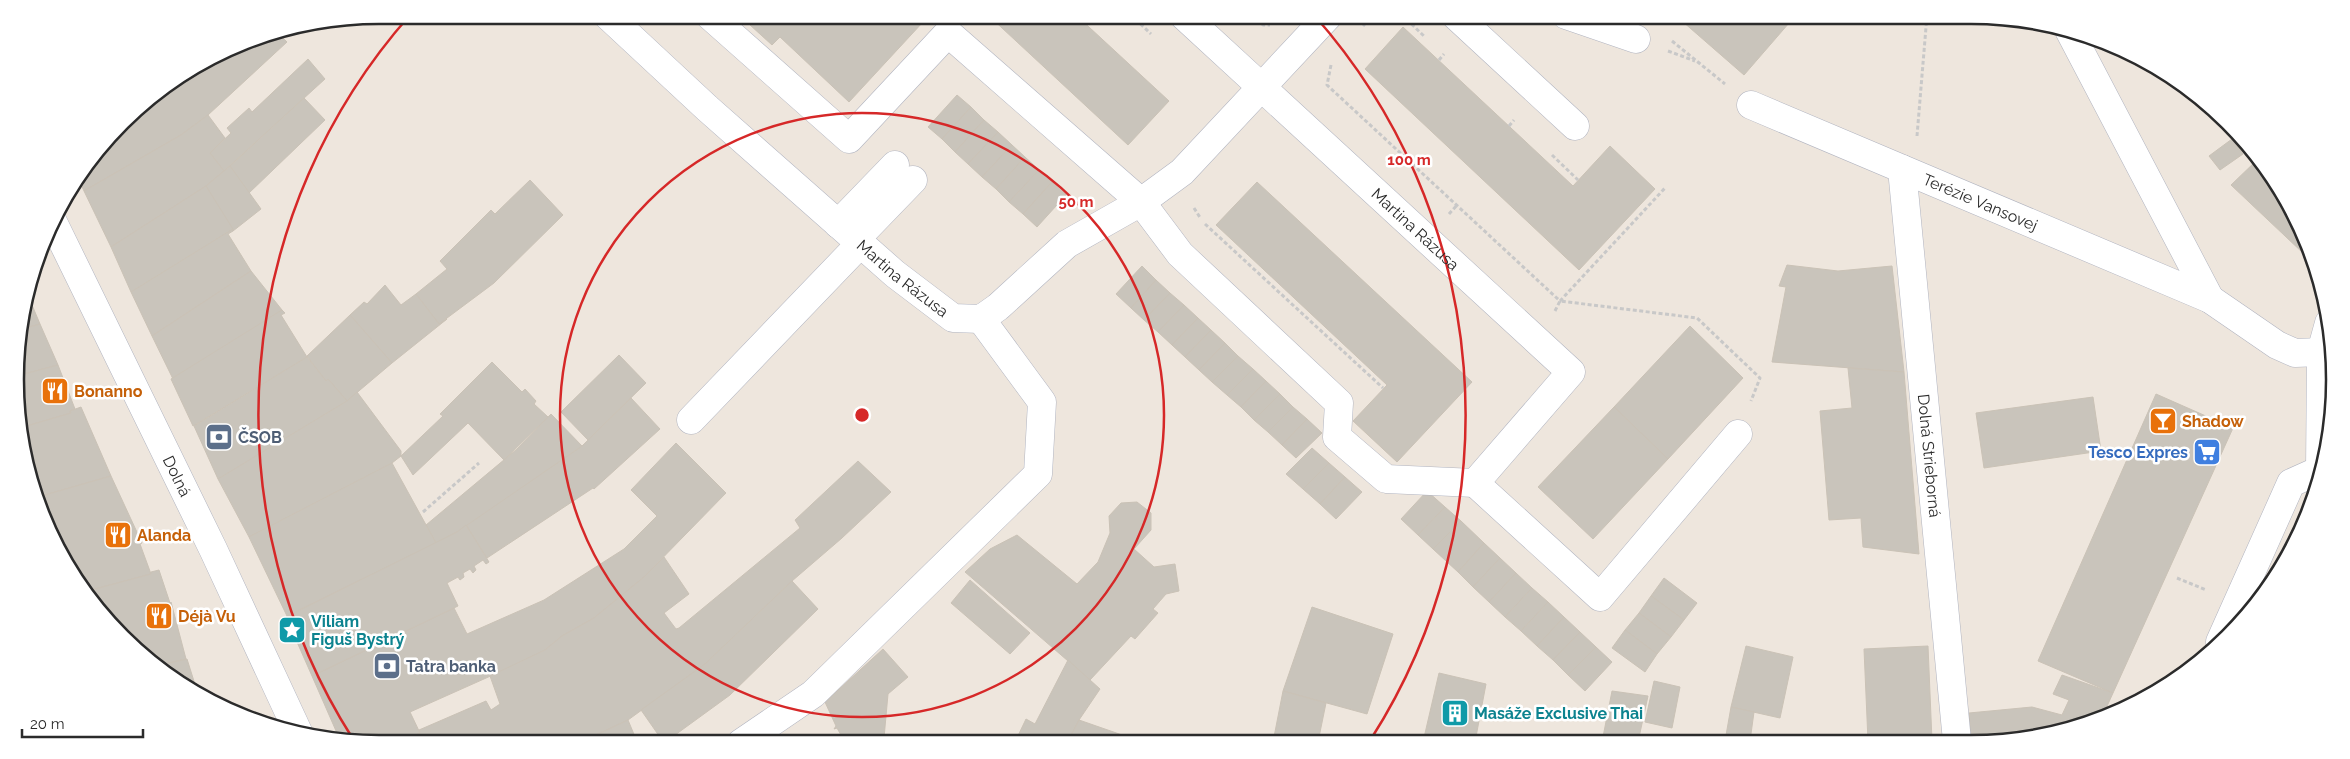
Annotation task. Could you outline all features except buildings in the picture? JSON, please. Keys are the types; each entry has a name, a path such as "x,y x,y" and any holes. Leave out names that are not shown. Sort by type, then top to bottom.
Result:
{"street":[{"name":"Martina Rázusa","path":"618,24 707,108 896,274 953,318 981,319"},
{"path":"719,24 849,139 948,33 1141,202 1180,254 1339,403 1337,437 1386,479 1475,483 1600,597 1738,434"},
{"name":"Martina Rázusa","path":"1192,24 1571,372 1475,483"},
{"path":"753,735 814,694 1038,474 1042,402 981,319 998,307 1067,244 1141,202 1175,178 1320,24"},
{"path":"1465,24 1575,126"},
{"path":"1592,24 1636,39"},
{"name":"Terézie Vansovej","path":"2074,39 2210,299"},
{"name":"Terézie Vansovej","path":"1750,105 2210,299 2277,346 2295,353 2321,352"},
{"name":"Dolná Strieborná","path":"1902,169 1956,735"},
{"path":"691,420 904,172"},
{"name":"Dolná","path":"57,230 213,549 295,725"},
{"path":"2324,342 2321,352 2326,376"},
{"path":"2228,625 2291,483 2313,474"}],"path":[{"path":"1916,142 1927,24"},
{"path":"1670,40 1750,105"},
{"path":"1439,60 1444,54"},
{"path":"1327,85 1560,301 1697,318 1760,378 1738,434"},
{"path":"1509,126 1514,120"},
{"path":"1561,163 1578,180"},
{"path":"1175,178 1204,224 1383,388"},
{"path":"1540,343 1560,301 1664,188"},
{"path":"1248,264 1253,259"},
{"path":"1319,329 1323,325"},
{"path":"423,512 479,463"}],"place":[{"name":"Bonanno","path":"55,391"},
{"name":"Shadow","path":"2163,421"},
{"name":"ČSOB","path":"219,437"},
{"name":"Tesco Expres","path":"2207,452"},
{"name":"Alanda","path":"118,535"},
{"name":"Déjà Vu","path":"159,616"},
{"name":"Viliam Figuš Bystrý","path":"292,630"},
{"name":"Tatra banka","path":"387,666"},
{"name":"Masáže Exclusive Thai","path":"1455,713"}]}
